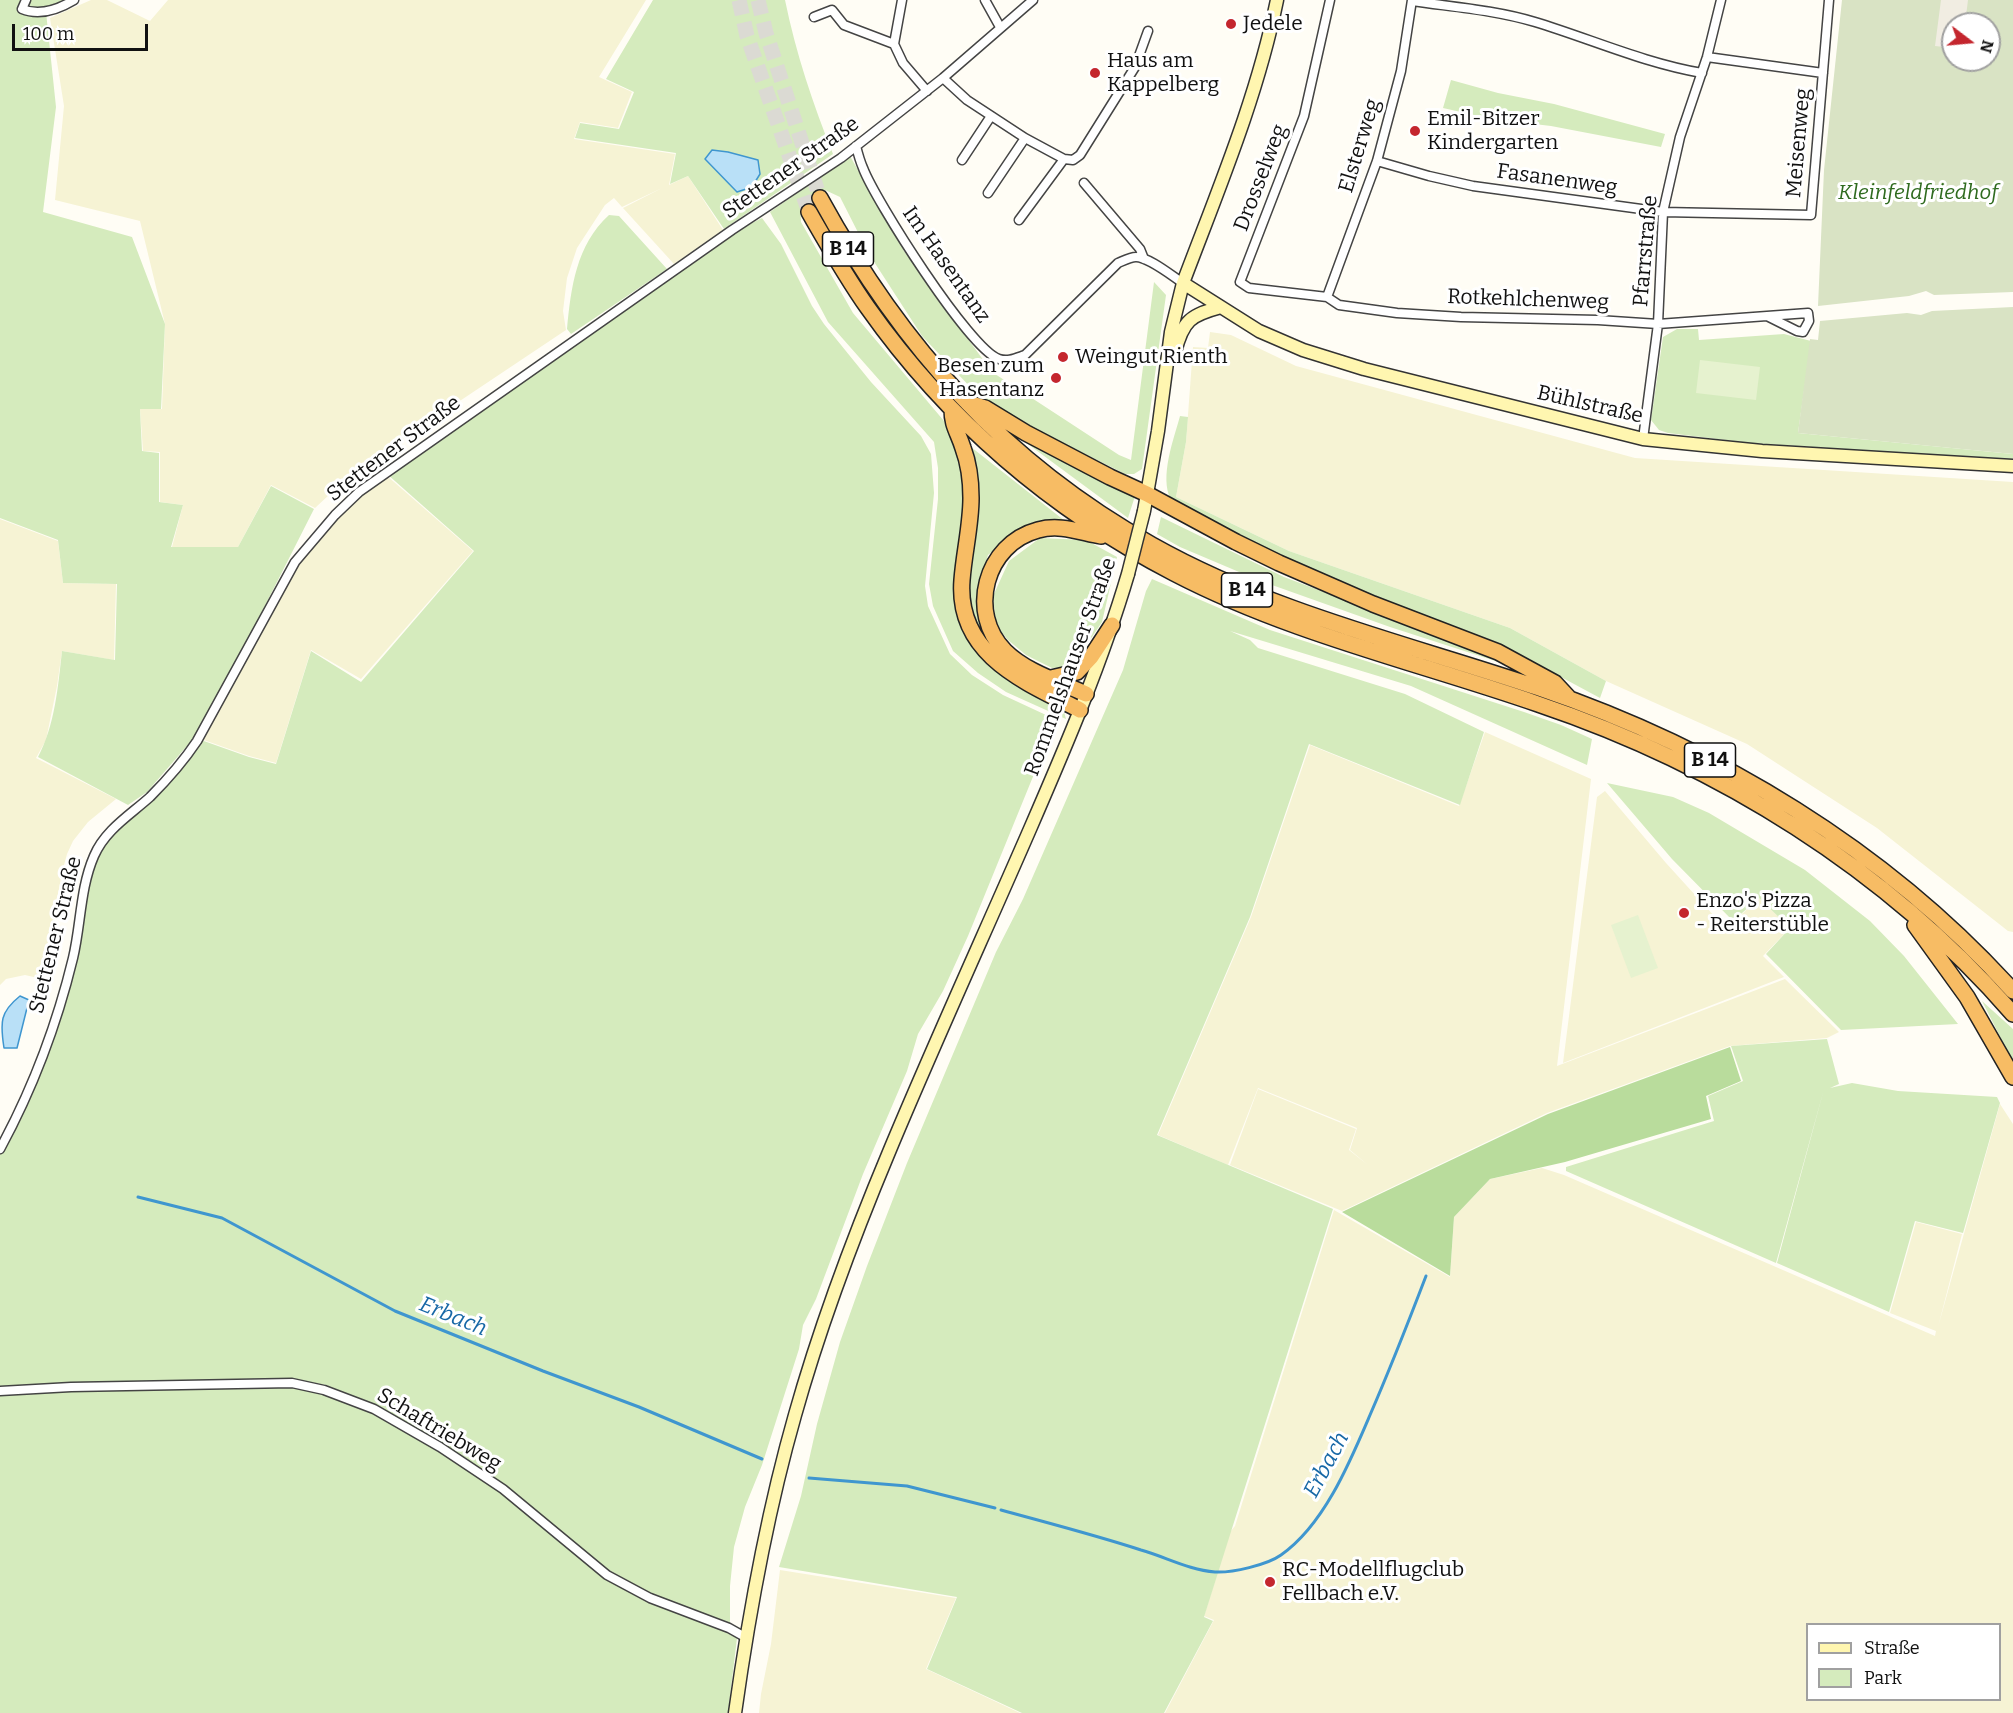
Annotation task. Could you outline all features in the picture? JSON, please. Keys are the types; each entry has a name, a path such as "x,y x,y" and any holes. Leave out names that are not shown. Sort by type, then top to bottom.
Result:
{"highway":[{"name":"B 14","path":"820,198 855,260 885,305 992,448 1067,509 1111,537 1193,583 1261,612 1342,641 1540,704 1662,753 1719,782 1790,823 1848,863 1949,948 2013,1014"},
{"name":"B 14","path":"809,212 867,307 896,345 958,405 1070,492 1129,531 1194,566 1261,596 1570,699 1693,751 1810,818 1863,856 1920,901 2013,991"},
{"path":"1080,710 1001,667 984,650 969,627 962,605 962,583 971,498 969,470 963,447 952,422 958,405 985,408 1026,433 1236,542 1327,585 1498,652 1555,683 1570,699"},
{"name":"B 14","path":"1086,694 1028,668 1006,652 995,638 987,621 983,604 986,584 992,567 1010,544 1024,535 1038,530 1061,527 1111,537"},
{"path":"1051,678 1077,672 1091,657 1112,626"},
{"path":"1899,904 1967,997 2013,1077"}],"main road":[{"name":"Rommelshauser Straße","path":"735,1713 745,1637 776,1488 795,1414 848,1257 889,1153 1046,793 1112,626 1144,511 1172,332 1183,284 1247,114 1277,0"},
{"name":"Bühlstraße","path":"1183,284 1275,339 1364,369 1643,438 1762,451 2013,466"},
{"path":"1162,402 1179,337 1188,320 1195,315 1221,307"}],"street":[{"path":"26,0 22,9 41,12 74,0"},
{"path":"814,17 832,10 836,0"},
{"path":"902,0 894,45 903,63 927,91"},
{"path":"985,0 999,27"},
{"name":"Stettener Straße","path":"0,1149 33,1078 59,1005 73,958 85,885 94,854 102,840 116,825 148,799 181,764 197,741 295,562 323,528 359,492 732,230 856,146 943,78 999,27 1033,0"},
{"name":"Drosselweg","path":"1327,297 1249,288 1240,282 1304,116 1330,0"},
{"name":"Pfarrstraße","path":"1643,438 1658,324 1663,212 1680,137 1707,57 1721,0"},
{"name":"Meisenweg","path":"1663,212 1810,215 1829,0"},
{"path":"1412,1 1495,13 1533,22 1655,63 1702,73"},
{"name":"Elsterweg","path":"1327,297 1377,160 1401,71 1412,1"},
{"path":"832,10 844,25 894,45"},
{"path":"943,78 967,100 1025,138 1064,159 1073,160 1080,155 1135,67 1148,31"},
{"path":"1707,57 1824,73"},
{"path":"962,160 991,116"},
{"path":"988,193 1025,138"},
{"name":"Im Hasentanz","path":"856,146 863,169 919,263 957,319 979,344 997,359 1012,360 1025,355 1118,264 1135,257 1144,259"},
{"path":"1019,220 1064,159"},
{"name":"Fasanenweg","path":"1377,160 1429,176 1473,186 1663,212"},
{"path":"1084,183 1140,249 1144,259 1183,284"},
{"name":"Rotkehlchenweg","path":"1327,297 1339,305 1397,313 1658,324 1811,312 1803,332 1767,316"},
{"name":"Schaftriebweg","path":"0,1391 71,1387 283,1383 324,1390 374,1409 448,1453 503,1489 607,1575 650,1598 729,1628 745,1637"}],"shaded area":[{"path":"91,0 107,0 150,21 168,0 646,0 599,77 632,92 618,128 580,122 574,139 675,154 669,185 688,176 723,230 674,264 623,208 662,188 622,207 614,198 605,205 577,248 567,278 563,311 566,330 373,459 344,481 315,508 271,485 238,547 172,547 183,505 160,502 160,452 143,451 140,409 162,409 165,324 140,221 55,200 64,106 50,18"},
{"path":"1941,0 1968,0 1966,12 1941,12 1941,47 1935,46"},
{"path":"1210,332 1231,335 1296,366 1635,458 2013,482 2013,932 2008,931 1877,828 1747,744 1606,681 1510,628 1289,551 1176,497 1186,442 1193,347 1208,348"},
{"path":"386,475 473,551 361,679 311,650 276,763 201,739 298,560 338,514"},
{"path":"0,519 58,541 63,583 116,584 114,660 62,651 46,740 36,758 116,799 88,822 73,841 67,854 61,876 52,942 42,979 25,975 6,979 0,985"},
{"path":"1485,732 1591,779 1557,1066 1785,979 1839,1032 1827,1038 1730,1046 1547,1113 1342,1211 1230,1165 1258,1089 1356,1129 1349,1150 1368,1165 1350,1150 1357,1128 1258,1088 1228,1165 1158,1135 1251,917 1310,745 1459,806"},
{"path":"1605,791 1726,929 1759,898 1790,928 1763,956 1784,977 1563,1063 1597,797"},
{"path":"2000,1104 2013,1124 2013,1713 1165,1713 1214,1620 1204,1616 1230,1532 1235,1526 1334,1210 1450,1277 1454,1217 1490,1179 1542,1168 1564,1175 1935,1336 1936,1331 1890,1313 1916,1222 1962,1234 1938,1327"},
{"path":"780,1570 956,1598 926,1669 1020,1713 759,1713 771,1644"}],"green space":[{"path":"0,0 74,0 46,12 56,107 43,212 132,237 165,324 161,409 140,409 142,451 159,453 159,502 183,505 171,547 238,547 271,486 314,509 241,653 193,739 147,792 128,805 38,757 52,719 62,651 115,660 117,584 63,583 58,540 0,518"},
{"path":"653,0 785,0 794,40 833,154 724,229 688,176 670,184 676,153 575,138 580,123 619,129 634,92 606,79"},
{"name":"Kleinfeldfriedhof","path":"1842,0 2013,0 2013,292 1934,295 1926,291 1909,296 1818,306 1824,170"},
{"path":"1451,80 1498,93 1554,104 1665,134 1661,147 1551,126 1492,119 1443,108"},
{"path":"850,156 904,251 992,372 1119,455 1131,460 1154,282 1166,295 1142,469 1134,474 1125,474 1009,416 973,390 922,336 869,254 840,197 825,190 800,203 801,222 853,313 944,421 963,467 966,511 953,586 964,632 985,662 1063,708 1066,719 1006,692 978,673 953,651 933,606 929,584 938,499 938,468 934,442 828,322 770,212"},
{"path":"609,215 619,216 667,269 571,334 567,329 577,268 589,240"},
{"path":"762,218 781,244 812,306 824,324 871,382 921,436 931,454 934,493 925,586 928,606 950,654 972,675 1003,695 1046,715 1052,721 1052,730 968,936 943,991 918,1034 907,1071 863,1174 816,1299 803,1325 799,1349 762,1465 745,1507 734,1547 730,1586 730,1625 651,1594 609,1572 505,1487 376,1406 326,1385 293,1379 0,1387 0,1153 40,1068 95,859 102,845 201,740 276,764 311,651 361,682 474,551 387,474 732,233"},
{"path":"2013,307 2013,454 1798,433 1810,339 1818,340 1820,321 1907,313 1921,315 1932,311"},
{"path":"1677,329 1698,329 1699,340 1784,334 1811,341 1798,433 2013,454 2013,460 1750,443 1659,430 1651,420 1663,337"},
{"path":"1700,360 1760,367 1756,400 1696,393"},
{"path":"1180,416 1188,417 1176,497 1289,551 1510,628 1606,681 1600,698 1496,642 1387,602 1300,565 1220,527 1171,500 1166,480 1167,469"},
{"path":"1017,436 1135,496 1128,518"},
{"path":"971,447 1065,521 1023,527 988,555 977,590 985,631 1074,697 1011,667 978,632 967,592 977,503"},
{"path":"1161,517 1284,577 1517,668 1390,627 1258,580 1180,547 1157,534"},
{"path":"1040,538 1086,540 1117,557 1102,622 1072,667 1052,668 1026,655 1008,640 996,625 993,596 1009,561"},
{"path":"1152,579 1270,630 1524,712 1592,739 1587,765 1411,686 1230,631 1250,640 1258,648 1405,694 1484,732 1460,805 1309,744 1250,917 1157,1135 1333,1209 1204,1617 1213,1621 1164,1713 1022,1713 927,1669 957,1597 779,1567 801,1496 817,1424 840,1342 867,1266 907,1163 996,952 1023,899 1123,670 1146,591"},
{"path":"1607,783 1673,797 1709,813 1805,870 1870,921 1904,956 1958,1024 1841,1030 1766,954 1790,928 1759,898 1733,921 1672,859"},
{"path":"1638,915 1658,968 1631,978 1611,925"},
{"path":"1982,1001 2013,1029 2013,1062"},
{"path":"1827,1039 1839,1084 1830,1088 1852,1083 1898,1091 1997,1097 2000,1103 1963,1233 1915,1221 1889,1312 1777,1263 1824,1089 1776,1263 1566,1171 1566,1167 1714,1121 1708,1096 1743,1081 1731,1046"},
{"path":"1730,1047 1741,1081 1706,1096 1711,1119 1565,1162 1490,1179 1454,1217 1450,1276 1342,1212 1548,1114"},
{"path":"291,1386 322,1393 372,1413 438,1450 499,1491 605,1576 737,1638 728,1713 0,1713 0,1395 70,1391"}],"water":[{"path":"712,150 758,160 760,174 752,187 737,192 705,159"},
{"path":"20,996 29,1000 17,1048 4,1048 3,1018 8,1007"}],"waterway":[{"name":"Erbach","path":"138,1197 222,1218 395,1311 639,1407 762,1459"},
{"name":"Erbach","path":"1001,1510 1106,1539 1205,1571 1240,1570 1275,1559 1310,1527 1334,1491 1354,1452 1426,1276"},
{"name":"Erbach","path":"809,1478 907,1486 995,1508"}],"tunnel":[{"path":"739,0 747,36 809,212"},
{"path":"758,0 766,33 820,198"}],"place":[{"name":"Jedele","path":"1231,24"},
{"name":"Haus am Kappelberg","path":"1095,73"},
{"name":"Emil-Bitzer Kindergarten","path":"1415,131"},
{"name":"Weingut Rienth","path":"1063,357"},
{"name":"Besen zum Hasentanz","path":"1056,378"},
{"name":"Enzo's Pizza - Reiterstüble","path":"1684,913"},
{"name":"RC-Modellflugclub Fellbach e.V.","path":"1270,1582"}]}
